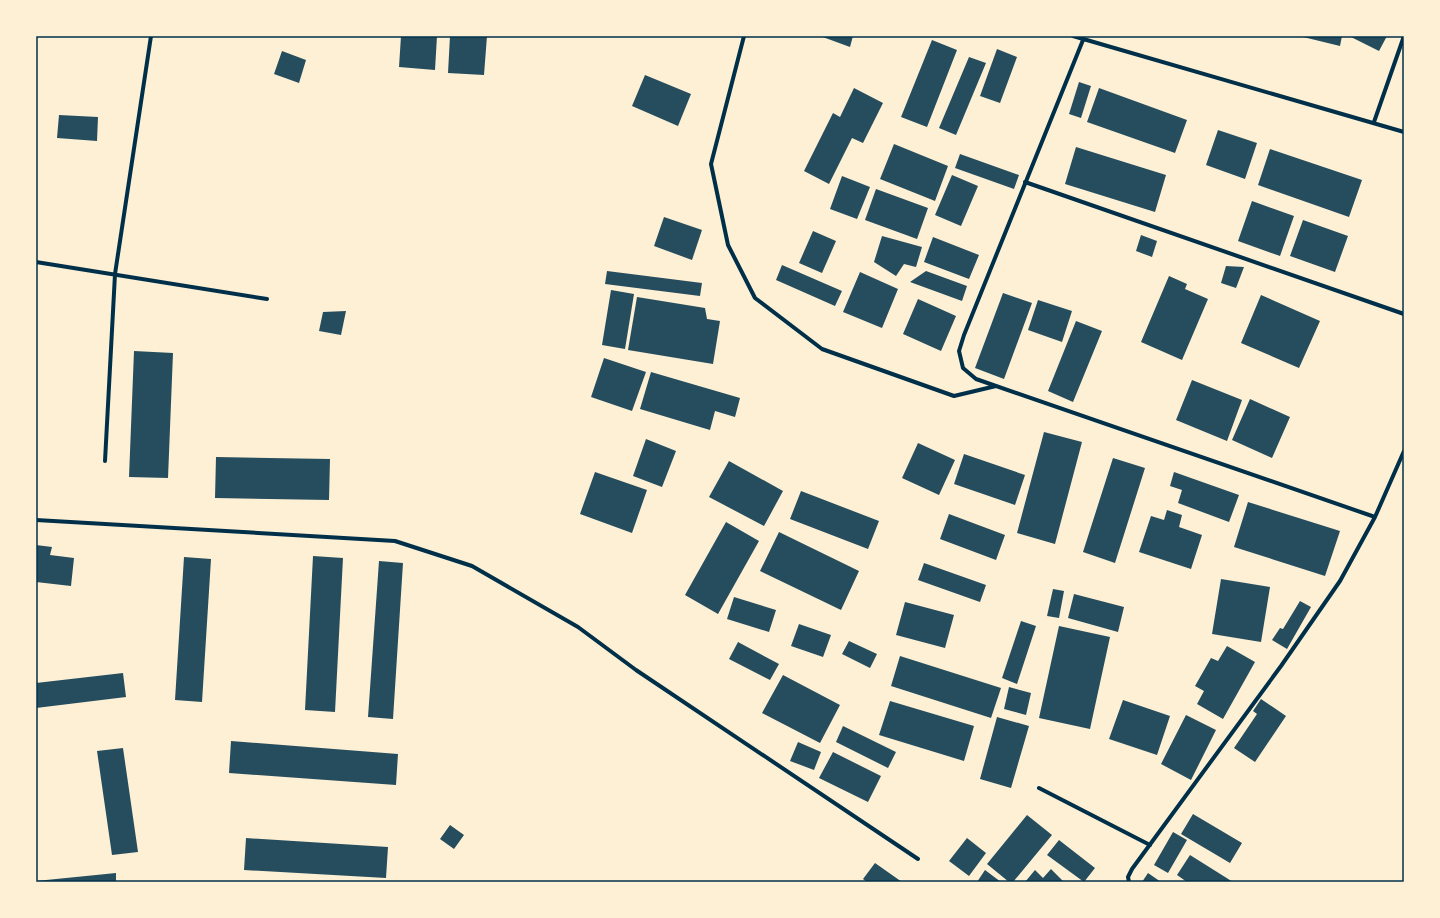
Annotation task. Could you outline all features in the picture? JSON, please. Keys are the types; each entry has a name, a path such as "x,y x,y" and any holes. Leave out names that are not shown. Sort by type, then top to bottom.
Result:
{"street":[{"path":"105,461 115,274 151,36"},
{"path":"744,36 711,164 728,245 755,298 822,349 954,396 998,386"},
{"path":"1073,36 1374,122 1404,132"},
{"path":"1374,122 1404,36"},
{"path":"1083,40 964,335 959,351 963,368 976,379 1375,517"},
{"path":"1026,182 1404,314"},
{"path":"36,262 267,299"},
{"path":"1129,882 1128,877 1132,869 1276,672 1340,581 1375,517 1404,452"},
{"path":"36,520 395,541 472,566 578,627 636,670 918,859"},
{"path":"1039,788 1150,845"}],"building":[{"path":"401,36 437,36 435,70 399,67"},
{"path":"450,36 487,36 484,75 448,73"},
{"path":"820,36 853,36 850,47"},
{"path":"1299,36 1342,36 1340,46"},
{"path":"1349,36 1387,36 1379,51"},
{"path":"932,40 957,50 927,127 901,117"},
{"path":"997,49 1017,57 1000,103 980,96"},
{"path":"282,51 306,60 299,83 274,74"},
{"path":"969,57 986,63 956,135 939,128"},
{"path":"645,75 691,94 678,126 632,106"},
{"path":"1079,82 1091,86 1081,118 1069,114"},
{"path":"854,88 883,103 863,143 852,138 829,184 804,171 833,113 840,117"},
{"path":"1099,88 1187,120 1175,153 1087,122"},
{"path":"59,115 98,117 97,141 57,138"},
{"path":"1218,130 1257,143 1245,179 1206,165"},
{"path":"894,144 948,166 935,201 880,179"},
{"path":"1076,147 1166,175 1155,212 1065,184"},
{"path":"1270,149 1362,180 1349,217 1258,185"},
{"path":"960,154 1019,175 1014,189 955,168"},
{"path":"952,175 978,186 961,226 935,215"},
{"path":"842,176 870,187 857,219 830,209"},
{"path":"876,189 928,208 917,239 865,220"},
{"path":"1252,201 1294,216 1280,256 1238,241"},
{"path":"664,217 702,230 692,260 654,246"},
{"path":"1303,220 1348,236 1335,272 1290,256"},
{"path":"813,231 836,241 822,273 799,263"},
{"path":"1141,235 1157,241 1152,257 1136,251"},
{"path":"882,236 922,247 916,267 904,264 896,276 874,262"},
{"path":"933,237 979,255 969,279 924,262"},
{"path":"782,265 842,291 835,306 776,280"},
{"path":"1226,266 1244,267 1236,288 1221,283"},
{"path":"607,271 702,283 700,296 605,284"},
{"path":"926,271 967,286 962,301 910,282"},
{"path":"860,272 898,289 882,328 843,312"},
{"path":"1169,276 1187,284 1185,289 1208,299 1182,360 1141,342"},
{"path":"611,290 634,294 625,349 602,345"},
{"path":"1003,293 1032,303 1004,379 975,368"},
{"path":"1261,295 1320,321 1299,368 1241,343"},
{"path":"637,297 705,308 707,319 720,321 713,364 628,350"},
{"path":"918,299 956,316 941,351 903,334"},
{"path":"1038,300 1072,311 1062,342 1028,330"},
{"path":"346,311 341,335 319,331 323,312"},
{"path":"1076,321 1102,331 1073,402 1048,391"},
{"path":"134,351 173,353 168,478 129,477"},
{"path":"604,358 646,372 632,411 591,397"},
{"path":"651,372 740,398 735,417 715,411 710,430 640,409"},
{"path":"1192,380 1242,400 1227,441 1176,420"},
{"path":"1250,399 1290,417 1272,458 1232,440"},
{"path":"1044,432 1082,442 1055,544 1017,533"},
{"path":"646,439 676,451 662,487 633,476"},
{"path":"918,443 955,460 939,495 902,478"},
{"path":"964,454 1025,475 1015,505 954,484"},
{"path":"216,457 330,459 329,500 215,498"},
{"path":"1113,458 1145,468 1115,563 1083,552"},
{"path":"729,461 783,491 764,526 709,497"},
{"path":"595,472 647,490 632,533 580,514"},
{"path":"1174,472 1239,495 1229,522 1178,503 1182,490 1170,486"},
{"path":"801,491 879,521 868,549 790,519"},
{"path":"1248,502 1340,531 1325,576 1234,547"},
{"path":"1167,510 1182,515 1179,527 1202,535 1191,569 1139,552 1151,516 1164,520"},
{"path":"949,514 1005,535 996,560 940,539"},
{"path":"726,522 759,541 718,614 685,595"},
{"path":"779,532 859,571 841,610 760,571"},
{"path":"36,545 52,547 50,555 74,558 71,586 36,582"},
{"path":"313,556 343,558 335,712 305,710"},
{"path":"184,557 211,559 202,702 175,700"},
{"path":"379,561 403,563 393,719 368,717"},
{"path":"924,563 986,585 980,602 918,580"},
{"path":"1221,579 1270,587 1261,642 1212,634"},
{"path":"1053,589 1064,591 1059,618 1047,616"},
{"path":"1074,594 1124,607 1118,632 1068,618"},
{"path":"734,597 776,610 769,632 727,619"},
{"path":"1300,601 1311,607 1287,649 1272,640 1280,628 1283,629"},
{"path":"905,602 954,615 945,648 896,635"},
{"path":"1021,621 1036,626 1017,684 1002,678"},
{"path":"799,624 831,635 823,657 791,646"},
{"path":"1059,626 1110,637 1090,729 1039,718"},
{"path":"849,641 877,654 870,668 842,654"},
{"path":"738,642 779,664 770,680 729,659"},
{"path":"1227,646 1255,662 1223,719 1197,704 1204,691 1195,686 1211,658 1218,661"},
{"path":"900,656 1001,688 991,718 891,686"},
{"path":"123,673 126,697 36,708 36,683"},
{"path":"783,675 840,705 820,743 762,713"},
{"path":"1009,687 1031,693 1026,715 1004,709"},
{"path":"1261,699 1286,716 1255,762 1234,748 1257,714 1253,711"},
{"path":"1123,700 1170,716 1157,755 1109,739"},
{"path":"890,701 974,726 964,761 879,735"},
{"path":"1186,715 1216,730 1191,780 1161,764"},
{"path":"997,717 1029,726 1011,788 980,779"},
{"path":"843,726 896,752 888,768 836,742"},
{"path":"231,741 398,754 396,785 229,773"},
{"path":"798,742 821,752 814,770 790,761"},
{"path":"123,748 138,852 112,855 97,751"},
{"path":"833,752 881,776 868,802 819,778"},
{"path":"1193,814 1242,843 1230,863 1181,834"},
{"path":"1027,815 1052,835 1013,882 1009,882 987,864"},
{"path":"450,825 464,835 454,849 440,839"},
{"path":"1173,832 1187,840 1168,873 1154,865"},
{"path":"246,838 388,847 386,878 244,870"},
{"path":"967,838 986,853 969,876 949,861"},
{"path":"1059,840 1095,868 1084,882 1047,855"},
{"path":"1190,855 1233,882 1187,882 1177,875"},
{"path":"875,863 902,882 867,882 863,879"},
{"path":"1051,869 1064,882 1025,882 1035,870 1043,878"},
{"path":"985,870 1001,882 977,882"},
{"path":"116,873 116,882 36,882 36,881"},
{"path":"1148,873 1161,882 1142,882"}]}
